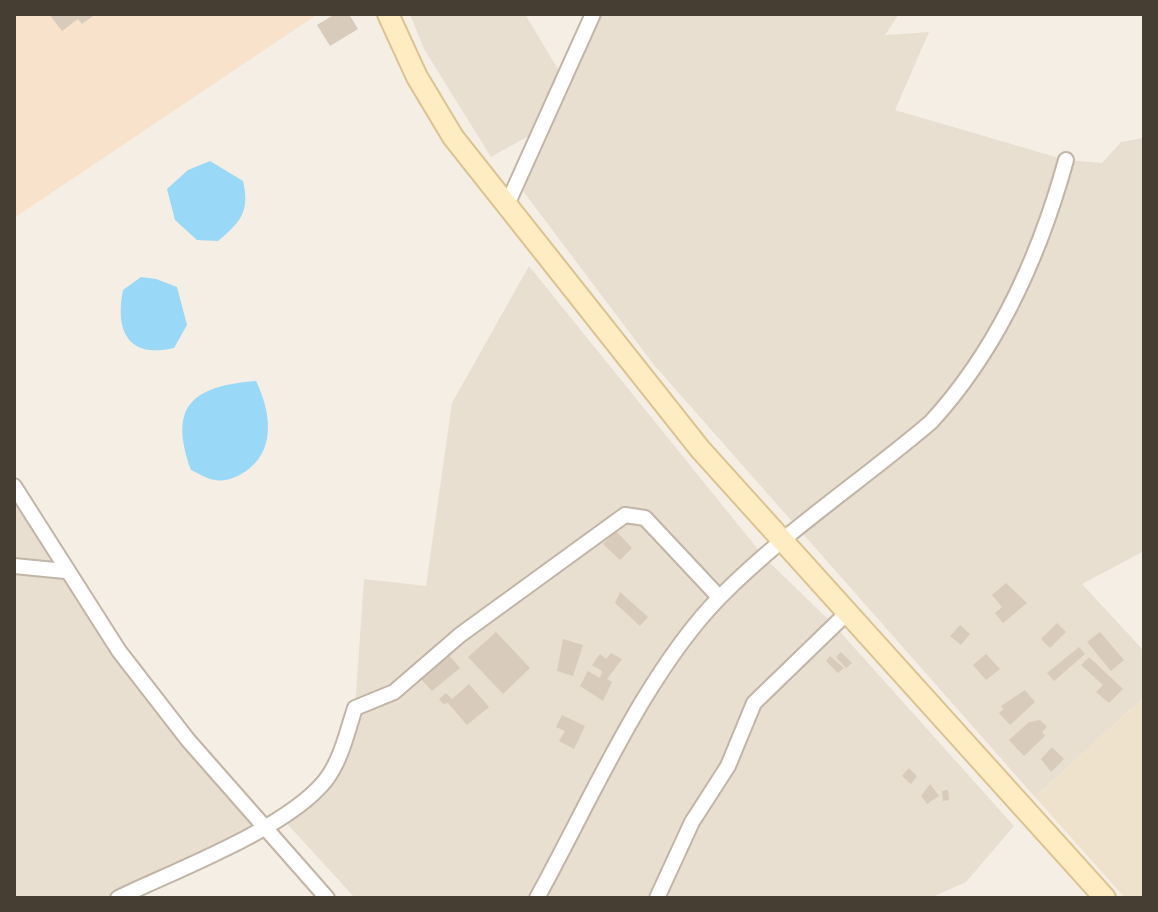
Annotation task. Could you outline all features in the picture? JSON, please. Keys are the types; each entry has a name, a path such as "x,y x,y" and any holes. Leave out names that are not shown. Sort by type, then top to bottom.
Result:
{"main road":[{"path":"388,14 432,104 506,207 700,449 1105,898"}],"street":[{"path":"506,207 593,14"},
{"path":"537,898 635,716 684,641 719,597 931,422 983,354 1026,274 1049,221 1066,160"},
{"path":"14,486 65,571 127,662 327,898"},
{"path":"118,898 264,827 312,795 335,766 355,708 394,692 460,635 625,515 645,518 719,597"},
{"path":"14,566 65,571"},
{"path":"657,898 692,822 728,766 754,703 849,611"}],"shaded area":[{"path":"14,14 318,14 14,218"},
{"path":"410,14 525,14 565,81 593,14 899,14 885,35 929,32 895,110 1066,160 1102,163 1121,142 1144,138 1144,551 1082,584 1144,651 1144,697 1035,797 654,365 517,183 541,129 491,157 424,49"},
{"path":"529,266 765,558 834,625 1014,826 966,882 930,898 355,898 280,816 326,779 355,708 364,579 426,586 452,403"},
{"path":"14,486 65,571 264,827 118,898 14,898"},
{"path":"1144,697 1144,898 1125,898 1035,797"}],"water":[{"path":"210,161 243,181 245,191 242,215 218,241 197,240 175,220 167,189 188,170"},
{"path":"141,277 177,287 187,325 174,348 145,349 135,345 123,329 123,290"},
{"path":"256,381 265,404 268,427 264,449 258,459 242,474 225,480 212,479 191,470 182,430 191,403 201,394 216,388"}],"building":[{"path":"49,14 96,14 82,24 78,19 62,31"},
{"path":"335,14 349,14 358,29 330,46 317,25"},
{"path":"616,531 632,548 620,560 603,544"},
{"path":"1006,583 1027,603 1003,623 995,613 1002,607 992,595"},
{"path":"620,592 648,617 640,626 615,603"},
{"path":"1057,623 1066,632 1050,648 1041,639"},
{"path":"960,625 970,634 961,645 950,636"},
{"path":"496,632 530,668 503,694 468,657"},
{"path":"1100,632 1124,660 1111,671 1087,642"},
{"path":"563,639 583,645 573,676 557,671"},
{"path":"1079,647 1085,654 1054,681 1047,673"},
{"path":"841,652 852,663 846,668 836,657"},
{"path":"611,653 622,659 607,679 612,682 603,701 580,686 588,671 600,678 602,671 592,665 600,654 606,659"},
{"path":"448,654 460,668 432,691 420,678"},
{"path":"986,654 1000,669 986,680 973,665"},
{"path":"830,656 844,668 838,673 826,661"},
{"path":"1089,657 1123,689 1109,703 1096,692 1103,685 1081,665"},
{"path":"469,684 489,707 467,725 448,703 443,704 439,699 446,693 452,699"},
{"path":"1025,690 1035,702 1010,725 999,713 1004,709 1001,706"},
{"path":"562,715 585,726 574,749 559,741 565,731 556,727"},
{"path":"1040,720 1047,727 1042,732 1045,736 1024,756 1009,740 1029,722"},
{"path":"1052,747 1064,759 1051,772 1041,759"},
{"path":"909,768 917,776 911,784 902,776"},
{"path":"930,784 939,796 927,804 921,796"},
{"path":"948,790 949,800 943,801 942,791"}]}
